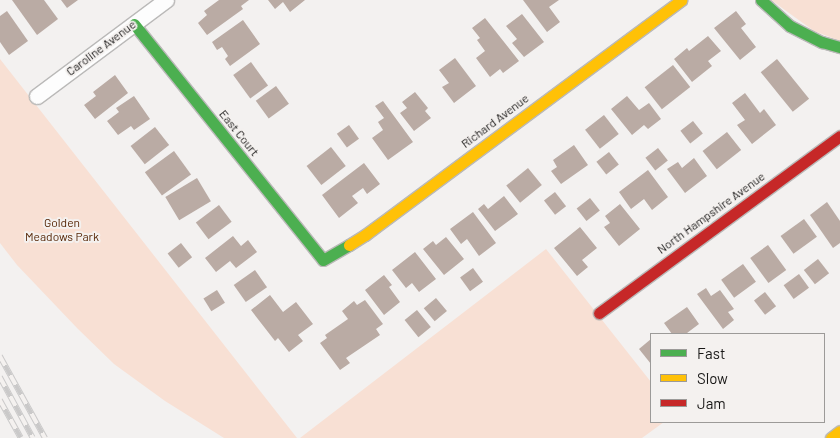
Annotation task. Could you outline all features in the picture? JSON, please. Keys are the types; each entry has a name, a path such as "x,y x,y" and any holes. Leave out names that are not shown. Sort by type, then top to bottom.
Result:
{"main road":[{"name":"Richard Avenue","path":"323,260 365,235 682,0"},
{"path":"761,0 790,26 814,39 840,47"},
{"name":"East Court","path":"134,24 323,260"},
{"name":"North Hampshire Avenue","path":"599,313 840,136"},
{"path":"831,438 840,431"}],"street":[{"name":"Caroline Avenue","path":"37,96 166,0"}],"green space":[{"path":"771,0 840,0 840,41 814,31"},
{"name":"Golden Meadows Park","path":"0,59 297,438 224,438 165,401 114,364 17,265 0,243"},
{"path":"546,249 650,381 650,423 663,423 642,438 300,438"}],"building":[{"path":"12,0 44,0 58,19 37,35"},
{"path":"61,0 78,0 67,8"},
{"path":"219,0 249,0 241,6 243,9 207,35 198,23 207,15 204,11"},
{"path":"268,0 305,0 290,12 283,2 275,9"},
{"path":"523,0 559,0 549,7 560,22 547,32"},
{"path":"7,11 28,41 9,55 0,42 0,16"},
{"path":"736,11 746,24 741,28 756,47 740,60 714,28"},
{"path":"522,14 544,42 524,57 512,43 517,39 506,26"},
{"path":"485,18 519,61 503,73 500,69 490,77 476,58 485,51 477,40 480,38 472,28"},
{"path":"243,20 260,44 230,66 225,59 228,56 222,47 217,50 212,42"},
{"path":"708,36 721,51 708,61 712,66 692,82 674,59 687,48 689,51"},
{"path":"455,58 476,86 454,103 442,87 449,83 439,70"},
{"path":"777,59 809,99 793,112 761,72"},
{"path":"251,62 268,85 250,98 233,75"},
{"path":"673,65 690,87 662,109 645,87"},
{"path":"115,75 128,93 95,119 84,105 96,96 93,92"},
{"path":"276,86 289,104 269,118 256,101"},
{"path":"415,92 428,108 425,111 431,118 414,131 400,113 407,108 402,102"},
{"path":"745,93 760,113 764,109 776,125 752,144 737,125 745,120 732,103"},
{"path":"134,96 150,119 134,130 131,126 118,135 107,121 119,112 116,108"},
{"path":"627,96 639,110 649,103 661,119 648,129 644,125 632,135 611,109"},
{"path":"383,101 413,142 388,160 372,138 383,130 378,122 384,118 375,106"},
{"path":"604,115 619,134 600,149 585,130"},
{"path":"693,121 703,134 690,143 680,131"},
{"path":"349,125 359,139 347,148 337,134"},
{"path":"155,127 169,145 145,164 131,146"},
{"path":"727,132 741,150 717,169 703,151"},
{"path":"574,145 588,165 561,184 551,171 557,167 553,160"},
{"path":"331,147 346,166 321,185 307,166"},
{"path":"658,148 668,161 655,170 645,158"},
{"path":"174,151 191,174 162,196 145,172"},
{"path":"609,152 619,165 606,174 596,162"},
{"path":"694,158 707,176 685,193 667,169 678,162 682,168"},
{"path":"364,163 380,184 367,194 363,188 352,196 358,203 339,218 322,195"},
{"path":"528,168 542,185 520,203 506,186"},
{"path":"648,170 668,197 652,210 644,199 631,209 619,192"},
{"path":"197,178 211,201 179,220 165,197"},
{"path":"555,192 566,206 555,215 544,201"},
{"path":"504,196 518,214 495,231 478,209 484,204 488,209"},
{"path":"590,198 600,211 586,221 577,208"},
{"path":"827,202 840,221 840,243 833,248 810,215"},
{"path":"620,204 640,229 619,246 604,227 610,223 605,216"},
{"path":"219,205 232,222 208,239 196,222"},
{"path":"473,212 496,243 479,256 467,239 461,244 450,229"},
{"path":"804,219 817,237 793,254 781,236"},
{"path":"580,227 597,248 582,260 588,267 577,276 554,248"},
{"path":"233,236 241,246 248,240 257,252 236,268 230,261 216,272 205,258"},
{"path":"446,237 464,259 444,275 423,249 433,241 436,245"},
{"path":"181,243 192,257 179,268 168,253"},
{"path":"768,245 786,270 768,283 750,258"},
{"path":"415,252 436,279 419,292 412,283 406,288 392,270"},
{"path":"818,259 829,273 815,284 804,270"},
{"path":"743,264 756,282 734,298 721,280"},
{"path":"473,268 483,282 470,291 460,277"},
{"path":"255,270 267,287 246,302 234,285"},
{"path":"799,274 809,288 794,299 784,285"},
{"path":"384,275 392,285 389,287 400,302 384,315 365,290"},
{"path":"706,288 711,296 720,290 734,309 728,312 734,320 723,329 697,294"},
{"path":"217,290 225,303 211,311 203,298"},
{"path":"765,292 776,306 765,315 754,301"},
{"path":"270,295 283,312 296,302 313,324 298,335 303,341 289,352 278,338 275,341 251,310"},
{"path":"436,298 447,311 435,321 424,308"},
{"path":"365,300 383,324 376,329 380,335 346,358 350,363 340,370 320,343 327,338 325,335 348,319 342,311 354,301 357,305"},
{"path":"687,307 699,324 687,333 671,333 664,323"},
{"path":"417,310 431,327 418,337 405,320"},
{"path":"650,340 650,363 639,349"}],"railway":[{"path":"0,356 45,438"},
{"path":"0,377 33,438"},
{"path":"0,400 21,438"}],"traffic: fast":[{"path":"761,0 790,26 822,42 840,47"},
{"path":"134,24 323,260 349,245"}],"traffic: slow":[{"path":"349,245 681,0"},
{"path":"831,438 840,431"}],"traffic: jam":[{"path":"599,313 840,136"}]}
